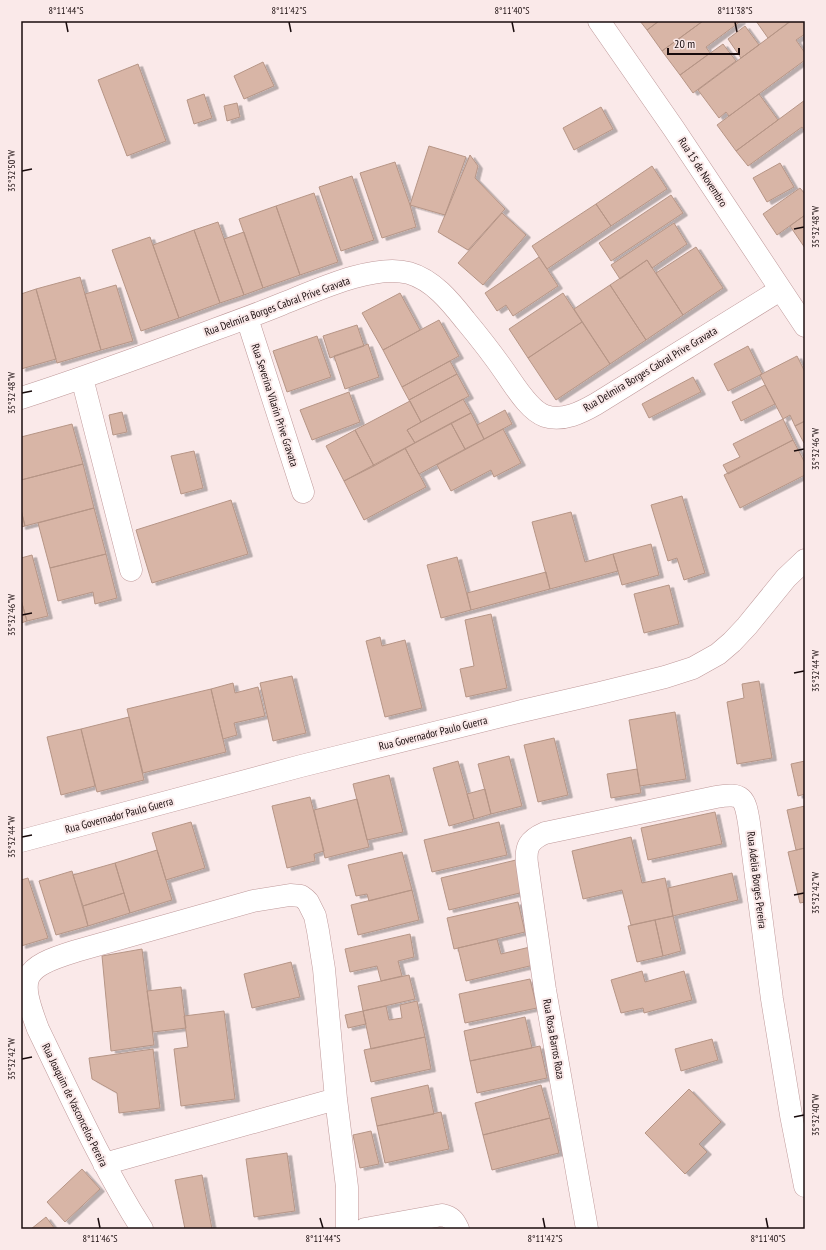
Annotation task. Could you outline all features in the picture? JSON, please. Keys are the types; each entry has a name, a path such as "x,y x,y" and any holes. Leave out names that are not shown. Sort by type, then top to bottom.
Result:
{"street":[{"name":"Rua 15 de Novembro","path":"599,21 674,129 805,326"},
{"name":"Rua Delmira Borges Cabral Prive Gravata","path":"21,398 82,378 247,318 325,287 377,272 392,271 409,273 426,281 444,295 485,344 521,395 536,411 546,416 564,417 582,412 596,404 780,290"},
{"name":"Rua Severina Vilarin Prive Gravata","path":"247,318 303,492"},
{"path":"82,378 131,570"},
{"name":"Rua Governador Paulo Guerra","path":"21,841 301,766 665,677 693,668 718,654 732,642 748,626 786,578 805,560"},
{"name":"Rua Adelia Borges Pereira","path":"527,848 531,841 545,833 590,823 726,795 738,796 743,800 746,805 749,823 772,999 790,1115 805,1186"},
{"name":"Rua Rosa Barros Roza","path":"527,848 527,869 545,990 587,1229"},
{"name":"Rua Joaquim de Vasconcelos Pereira","path":"142,1229 104,1164 38,1030 30,1009 27,988 29,974 38,966 53,958 76,951 253,901 279,896 301,896 308,902 312,910 318,931 324,969 336,1099"},
{"path":"104,1164 336,1099 347,1187 347,1229"},
{"path":"365,1229 442,1215 450,1217 458,1229"}],"building":[{"path":"640,21 659,21 647,30"},
{"path":"659,21 703,21 662,51 647,30"},
{"path":"703,21 741,21 706,47 710,53 680,75 662,51"},
{"path":"756,21 788,21 789,22 768,38"},
{"path":"791,21 805,21 805,34 796,40 805,53 805,60 729,116 726,112 719,118 698,90"},
{"path":"745,26 759,45 741,58 728,39"},
{"path":"723,44 736,61 693,93 680,75"},
{"path":"263,62 274,86 244,99 234,76"},
{"path":"138,64 166,141 127,156 98,80"},
{"path":"204,94 212,118 194,124 187,100"},
{"path":"759,94 778,120 736,151 717,125"},
{"path":"805,100 805,132 802,127 748,166 736,151"},
{"path":"237,103 240,117 227,121 224,106"},
{"path":"601,107 613,129 574,150 563,128"},
{"path":"429,146 466,157 445,215 410,205"},
{"path":"470,155 478,166 475,178 505,209 468,250 438,232"},
{"path":"395,162 416,227 382,238 360,173"},
{"path":"780,163 794,187 767,202 753,178"},
{"path":"652,166 667,189 611,226 596,204"},
{"path":"352,176 374,240 341,251 319,187"},
{"path":"800,188 805,194 805,215 777,235 763,214"},
{"path":"314,193 338,262 300,275 276,206"},
{"path":"671,195 683,213 611,261 599,243"},
{"path":"596,204 611,226 547,269 532,246"},
{"path":"276,206 300,275 263,288 239,219"},
{"path":"502,213 526,235 483,285 458,263"},
{"path":"805,215 805,248 790,226"},
{"path":"218,222 244,295 220,303 194,230"},
{"path":"674,223 687,244 652,268 647,260 620,279 611,265"},
{"path":"194,230 220,303 179,318 153,245"},
{"path":"244,232 263,288 244,295 224,239"},
{"path":"150,237 179,318 141,331 112,250"},
{"path":"696,247 723,288 683,315 656,273"},
{"path":"539,257 558,286 513,316 506,305 497,311 485,293"},
{"path":"647,260 683,315 646,340 610,285"},
{"path":"80,277 101,350 57,363 36,289"},
{"path":"116,285 133,341 101,350 85,294"},
{"path":"610,285 646,340 610,364 574,309"},
{"path":"36,289 56,359 21,369 21,294"},
{"path":"400,293 420,330 383,350 362,313"},
{"path":"563,293 582,322 528,358 509,329"},
{"path":"439,320 459,356 402,387 383,350"},
{"path":"582,322 610,364 556,400 528,358"},
{"path":"357,325 364,346 330,358 323,336"},
{"path":"317,336 331,377 287,392 273,351"},
{"path":"368,344 379,377 345,389 334,356"},
{"path":"748,346 762,374 728,391 714,364"},
{"path":"797,356 805,372 805,421 795,426 790,415 783,419 760,375"},
{"path":"450,361 457,374 409,400 402,387"},
{"path":"457,374 469,396 421,422 409,400"},
{"path":"693,377 701,392 649,418 642,404"},
{"path":"765,385 775,404 741,421 732,402"},
{"path":"349,392 360,422 312,440 300,410"},
{"path":"463,399 471,413 415,443 407,430"},
{"path":"410,401 421,422 407,430 415,443 374,466 355,430"},
{"path":"505,410 512,424 484,439 477,425"},
{"path":"122,412 127,432 113,435 109,415"},
{"path":"471,413 484,439 465,449 451,423"},
{"path":"783,419 793,440 728,474 723,465 740,457 733,444"},
{"path":"805,421 805,443 804,443 795,426"},
{"path":"451,423 465,449 419,474 405,448"},
{"path":"72,424 83,464 21,480 21,437"},
{"path":"503,429 521,463 494,477 491,470 451,491 437,465"},
{"path":"355,430 374,466 344,481 326,446"},
{"path":"793,440 805,463 805,475 740,508 724,475"},
{"path":"405,448 426,487 364,520 344,481"},
{"path":"194,451 203,488 181,494 171,456"},
{"path":"83,464 94,508 25,526 21,510 21,480"},
{"path":"682,496 705,573 684,580 677,558 668,561 651,505"},
{"path":"231,500 248,554 152,583 136,530"},
{"path":"94,508 106,554 50,568 38,523"},
{"path":"21,510 25,526 21,527"},
{"path":"571,512 585,562 613,554 618,571 550,589 532,522"},
{"path":"651,544 659,575 622,585 613,554"},
{"path":"106,554 117,598 95,604 93,592 58,601 50,568"},
{"path":"32,555 48,616 27,621 21,600 21,558"},
{"path":"457,557 471,610 441,618 427,565"},
{"path":"546,572 550,589 471,610 467,593"},
{"path":"669,585 679,624 644,633 634,594"},
{"path":"21,600 27,621 21,623"},
{"path":"491,614 507,688 466,697 460,669 474,666 465,620"},
{"path":"380,637 382,646 405,640 422,708 385,717 366,641"},
{"path":"292,676 306,733 273,741 260,683"},
{"path":"759,681 772,758 737,764 727,702 744,698 742,684"},
{"path":"233,683 235,693 258,687 265,716 234,723 237,735 223,739 211,689"},
{"path":"211,689 226,752 143,773 127,709"},
{"path":"675,712 686,779 640,786 629,720"},
{"path":"129,717 144,780 97,792 81,729"},
{"path":"81,729 95,786 61,795 47,737"},
{"path":"554,738 568,795 538,802 524,745"},
{"path":"509,756 522,806 491,814 478,764"},
{"path":"458,761 474,819 449,826 433,768"},
{"path":"805,761 805,794 798,796 791,764"},
{"path":"637,769 641,793 611,798 607,774"},
{"path":"389,775 403,832 367,840 353,784"},
{"path":"485,789 491,814 474,819 467,794"},
{"path":"310,797 324,851 314,854 315,861 287,868 272,806"},
{"path":"357,799 369,847 325,858 314,810"},
{"path":"805,806 805,848 796,850 787,810"},
{"path":"715,812 722,844 648,860 641,828"},
{"path":"191,822 205,868 166,880 152,833"},
{"path":"499,822 507,855 432,872 424,840"},
{"path":"631,837 642,883 665,878 673,916 631,925 622,890 583,899 572,851"},
{"path":"805,848 805,902 800,903 788,852"},
{"path":"157,850 172,900 130,913 115,863"},
{"path":"402,852 412,890 369,901 367,894 356,896 348,865"},
{"path":"516,860 524,892 449,910 441,878"},
{"path":"115,863 124,893 83,906 73,875"},
{"path":"72,871 88,926 56,935 39,881"},
{"path":"732,873 738,900 673,916 668,888"},
{"path":"28,878 48,938 21,946 21,880"},
{"path":"412,890 419,920 358,935 351,905"},
{"path":"124,893 130,913 88,926 83,906"},
{"path":"518,902 525,932 454,949 447,918"},
{"path":"673,916 681,951 663,956 655,920"},
{"path":"655,920 663,956 637,962 628,926"},
{"path":"410,934 414,957 398,961 402,976 381,981 377,966 350,972 345,949"},
{"path":"497,939 501,954 530,947 534,965 466,981 458,948"},
{"path":"142,949 154,1045 111,1051 102,956"},
{"path":"291,962 300,997 252,1008 244,974"},
{"path":"642,971 645,982 684,971 692,1000 644,1013 643,1008 621,1013 611,980"},
{"path":"409,975 415,999 363,1011 358,986"},
{"path":"530,979 537,1008 465,1023 459,994"},
{"path":"181,987 186,1028 153,1032 147,991"},
{"path":"417,1001 425,1037 371,1049 363,1011 386,1006 389,1020 402,1018 400,1005"},
{"path":"224,1011 235,1099 181,1106 174,1049 188,1047 184,1016"},
{"path":"363,1011 366,1024 348,1028 345,1015"},
{"path":"525,1017 532,1048 470,1061 464,1031"},
{"path":"425,1037 431,1069 371,1082 364,1050"},
{"path":"712,1039 718,1060 681,1071 675,1049"},
{"path":"540,1046 547,1078 477,1093 470,1061"},
{"path":"153,1049 160,1108 119,1113 117,1093 92,1079 89,1058"},
{"path":"428,1085 434,1114 377,1126 371,1098"},
{"path":"541,1085 550,1118 483,1135 475,1103"},
{"path":"689,1089 721,1122 699,1144 707,1152 685,1174 645,1133"},
{"path":"441,1112 449,1149 385,1163 377,1126"},
{"path":"550,1118 559,1153 492,1170 483,1135"},
{"path":"371,1131 379,1164 360,1168 353,1135"},
{"path":"287,1153 295,1211 254,1217 246,1159"},
{"path":"82,1169 100,1189 65,1222 47,1202"},
{"path":"202,1175 212,1229 185,1229 175,1180"},
{"path":"46,1217 55,1229 31,1229"}]}
